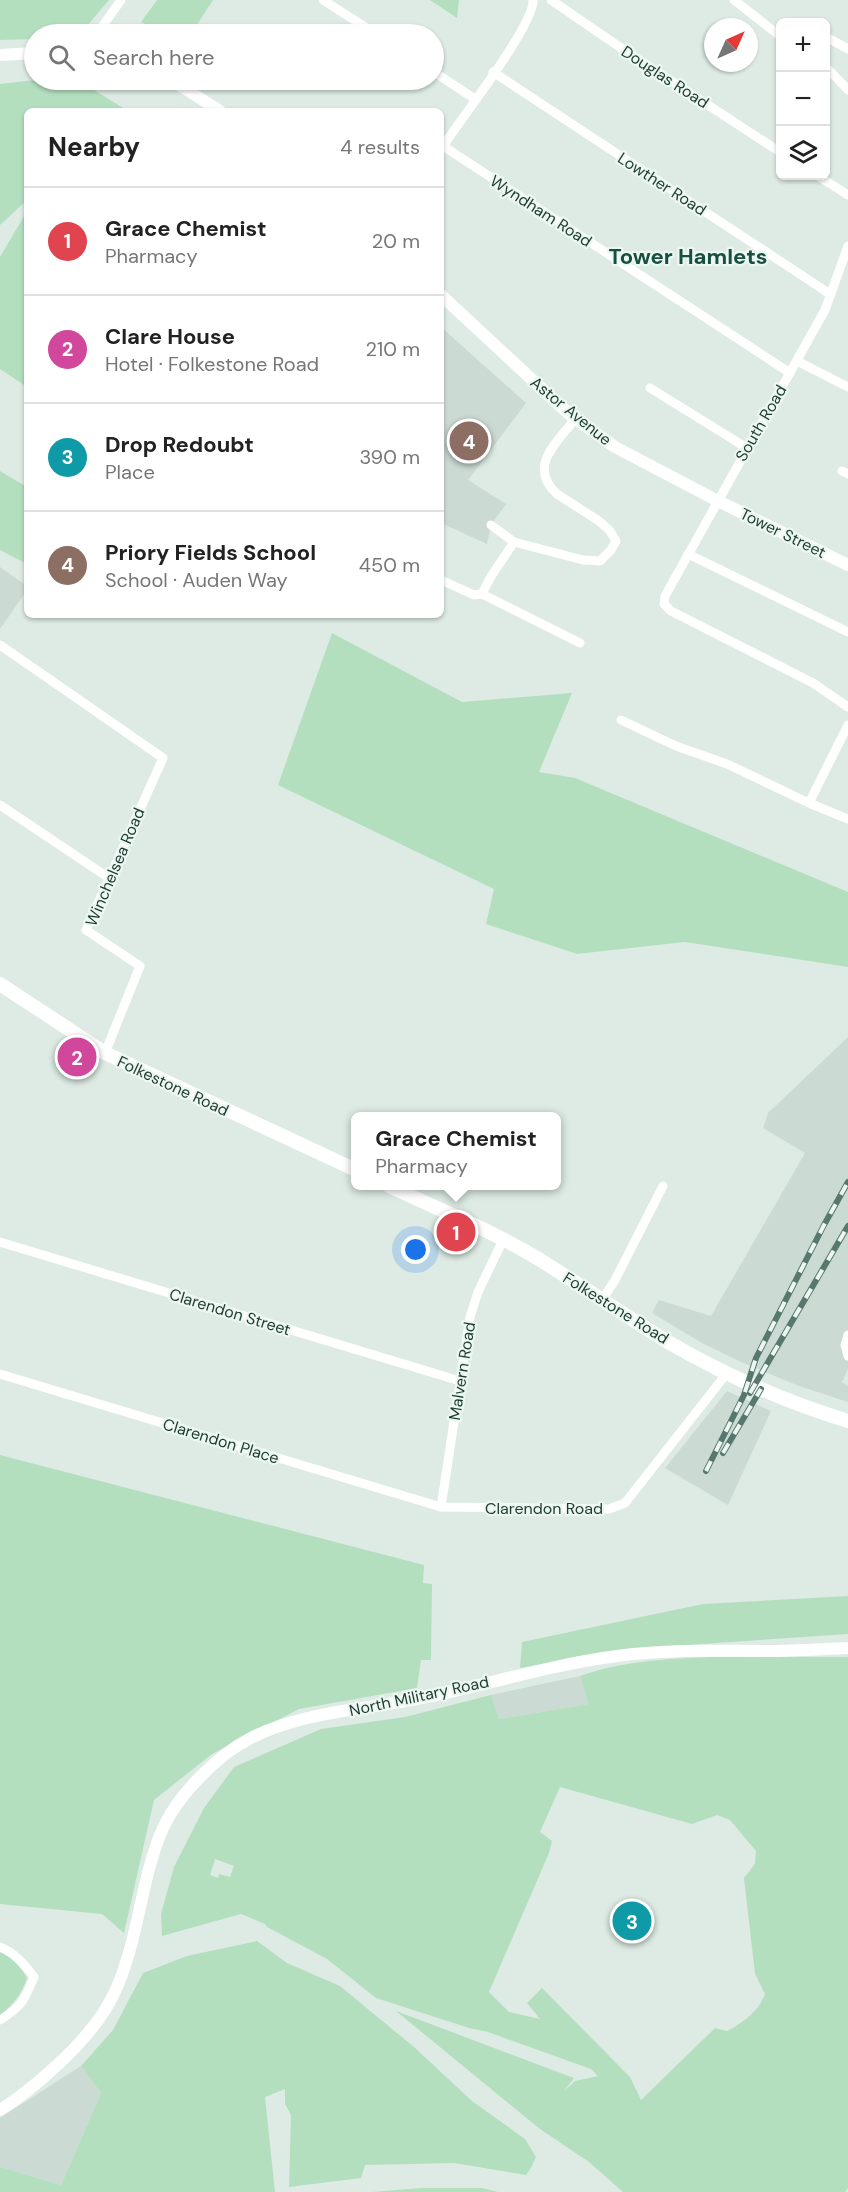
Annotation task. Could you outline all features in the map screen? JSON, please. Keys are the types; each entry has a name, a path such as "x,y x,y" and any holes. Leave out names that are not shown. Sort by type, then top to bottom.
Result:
{"main road":[{"name":"Folkestone Road","path":"0,984 105,1053 351,1168"},
{"name":"Folkestone Road","path":"399,1190 536,1258 669,1342 730,1375 808,1409 848,1420"}],"street":[{"path":"104,24 121,0"},
{"path":"323,0 360,24"},
{"path":"444,145 523,29 534,6 534,0"},
{"name":"Douglas Road","path":"552,0 776,149"},
{"path":"734,0 776,30"},
{"path":"830,40 848,49"},
{"path":"0,55 24,54"},
{"name":"Lowther Road","path":"493,72 830,294"},
{"path":"830,72 848,90"},
{"path":"444,79 475,99"},
{"path":"187,90 215,108"},
{"name":"Wyndham Road","path":"444,149 790,373"},
{"path":"824,180 848,195"},
{"name":"South Road","path":"848,246 825,310 688,554 665,596 664,604 671,611 813,683 848,707"},
{"name":"Astor Avenue","path":"444,298 575,419 615,447 718,501"},
{"path":"797,361 848,387"},
{"path":"650,388 747,448"},
{"path":"491,525 514,542 584,560 600,561 611,550 616,541 610,531 557,494 544,478 543,470 550,451 575,419"},
{"name":"Tower Street","path":"718,501 848,565"},
{"path":"482,594 514,542"},
{"path":"688,554 848,632"},
{"path":"444,581 474,595 482,594 580,643"},
{"name":"Winchelsea Road","path":"0,645 163,758 86,930 140,966 105,1053"},
{"path":"621,720 676,746 727,764 848,819"},
{"path":"809,803 848,725"},
{"path":"0,805 109,878"},
{"path":"602,1300 615,1280 663,1186"},
{"name":"Malvern Road","path":"441,1507 470,1317 478,1292 503,1240"},
{"name":"Clarendon Street","path":"0,1242 460,1381"},
{"path":"848,1335 845,1345 848,1356"},
{"name":"Clarendon Place","path":"0,1374 441,1507"},
{"name":"Clarendon Road","path":"441,1507 609,1509 625,1503 730,1375"},
{"name":"North Military Road","path":"0,2110 14,2102 71,2051 104,2011 128,1956 145,1887 164,1826 187,1791 217,1762 250,1738 319,1716 418,1698 617,1656 695,1651 848,1648"},
{"path":"0,1947 8,1950 25,1965 34,1977 18,2009 0,2020"}],"shaded area":[{"path":"444,330 526,403 468,480 506,504 491,525 487,544 444,524"},
{"path":"0,567 24,584 24,594 0,629"},
{"path":"848,1037 848,1369 842,1382 848,1386 848,1402 799,1386 741,1362 702,1343 652,1313 659,1300 711,1316 805,1153 763,1128 768,1113"},
{"path":"727,1391 771,1411 728,1505 665,1468"},
{"path":"580,1676 590,1704 499,1719 491,1695"},
{"path":"81,2066 101,2093 61,2185 0,2167 0,2118"}],"green space":[{"path":"0,0 109,0 89,24 24,24 24,39 0,40"},
{"path":"157,0 213,0 197,24 144,24 141,22"},
{"path":"430,0 459,0 457,18"},
{"path":"24,81 24,90 94,90 123,108 24,108 24,203 0,225 0,84"},
{"path":"24,216 24,385 0,369 0,257"},
{"path":"0,471 24,485 24,562 0,550"},
{"path":"332,633 462,702 572,693 539,772 575,778 848,892 848,967 685,942 577,954 486,924 494,889 278,785"},
{"path":"0,1455 424,1565 423,1583 432,1584 431,1660 421,1660 417,1688 299,1709 212,1754 154,1800 124,1933 102,1914 0,1904"},
{"path":"848,1596 848,1634 628,1649 520,1668 522,1642 703,1604"},
{"path":"709,1657 848,1657 848,2188 845,2192 623,2192 589,2162 540,2129 396,2011 574,2078 564,2091 575,2081 598,2076 591,2069 488,2032 376,1998 327,1959 265,1924 241,1914 162,1936 161,1914 174,1867 204,1808 234,1767 321,1729 405,1717 491,1695 499,1719 589,1704 580,1676 628,1664","holes":["560,1787 692,1824 717,1815 730,1820 756,1851 755,1864 744,1878 755,1974 765,1994 759,2006 750,2016 727,2031 715,2028 641,2100 630,2077 542,1988 527,2003 540,2019 509,2012 489,1992 549,1853 552,1841 540,1832","215,1859 234,1866 230,1877 219,1874 218,1878 210,1875"]},
{"path":"257,1941 287,1963 340,1986 414,2047 472,2101 525,2139 536,2157 526,2175 454,2163 365,2165 361,2178 289,2187 291,2115 285,2104 285,2089 265,2097 275,2192 0,2192 0,2167 61,2185 101,2093 81,2066 113,2030 143,1973 187,1956"},
{"path":"0,1951 19,1966 27,1978 16,1999 0,2016"},
{"path":"421,2188 482,2188 498,2192 372,2192"}],"railway":[{"path":"706,1471 744,1395 756,1358 848,1182"},
{"path":"750,1393 848,1226"},
{"path":"723,1453 761,1389"}],"place":[{"name":"Priory Fields School","path":"469,441"},
{"name":"Clare House","path":"77,1057"},
{"name":"Grace Chemist","path":"456,1232"},
{"name":"Drop Redoubt","path":"632,1921"}],"district":[{"name":"Tower Hamlets","path":"688,256"}]}
